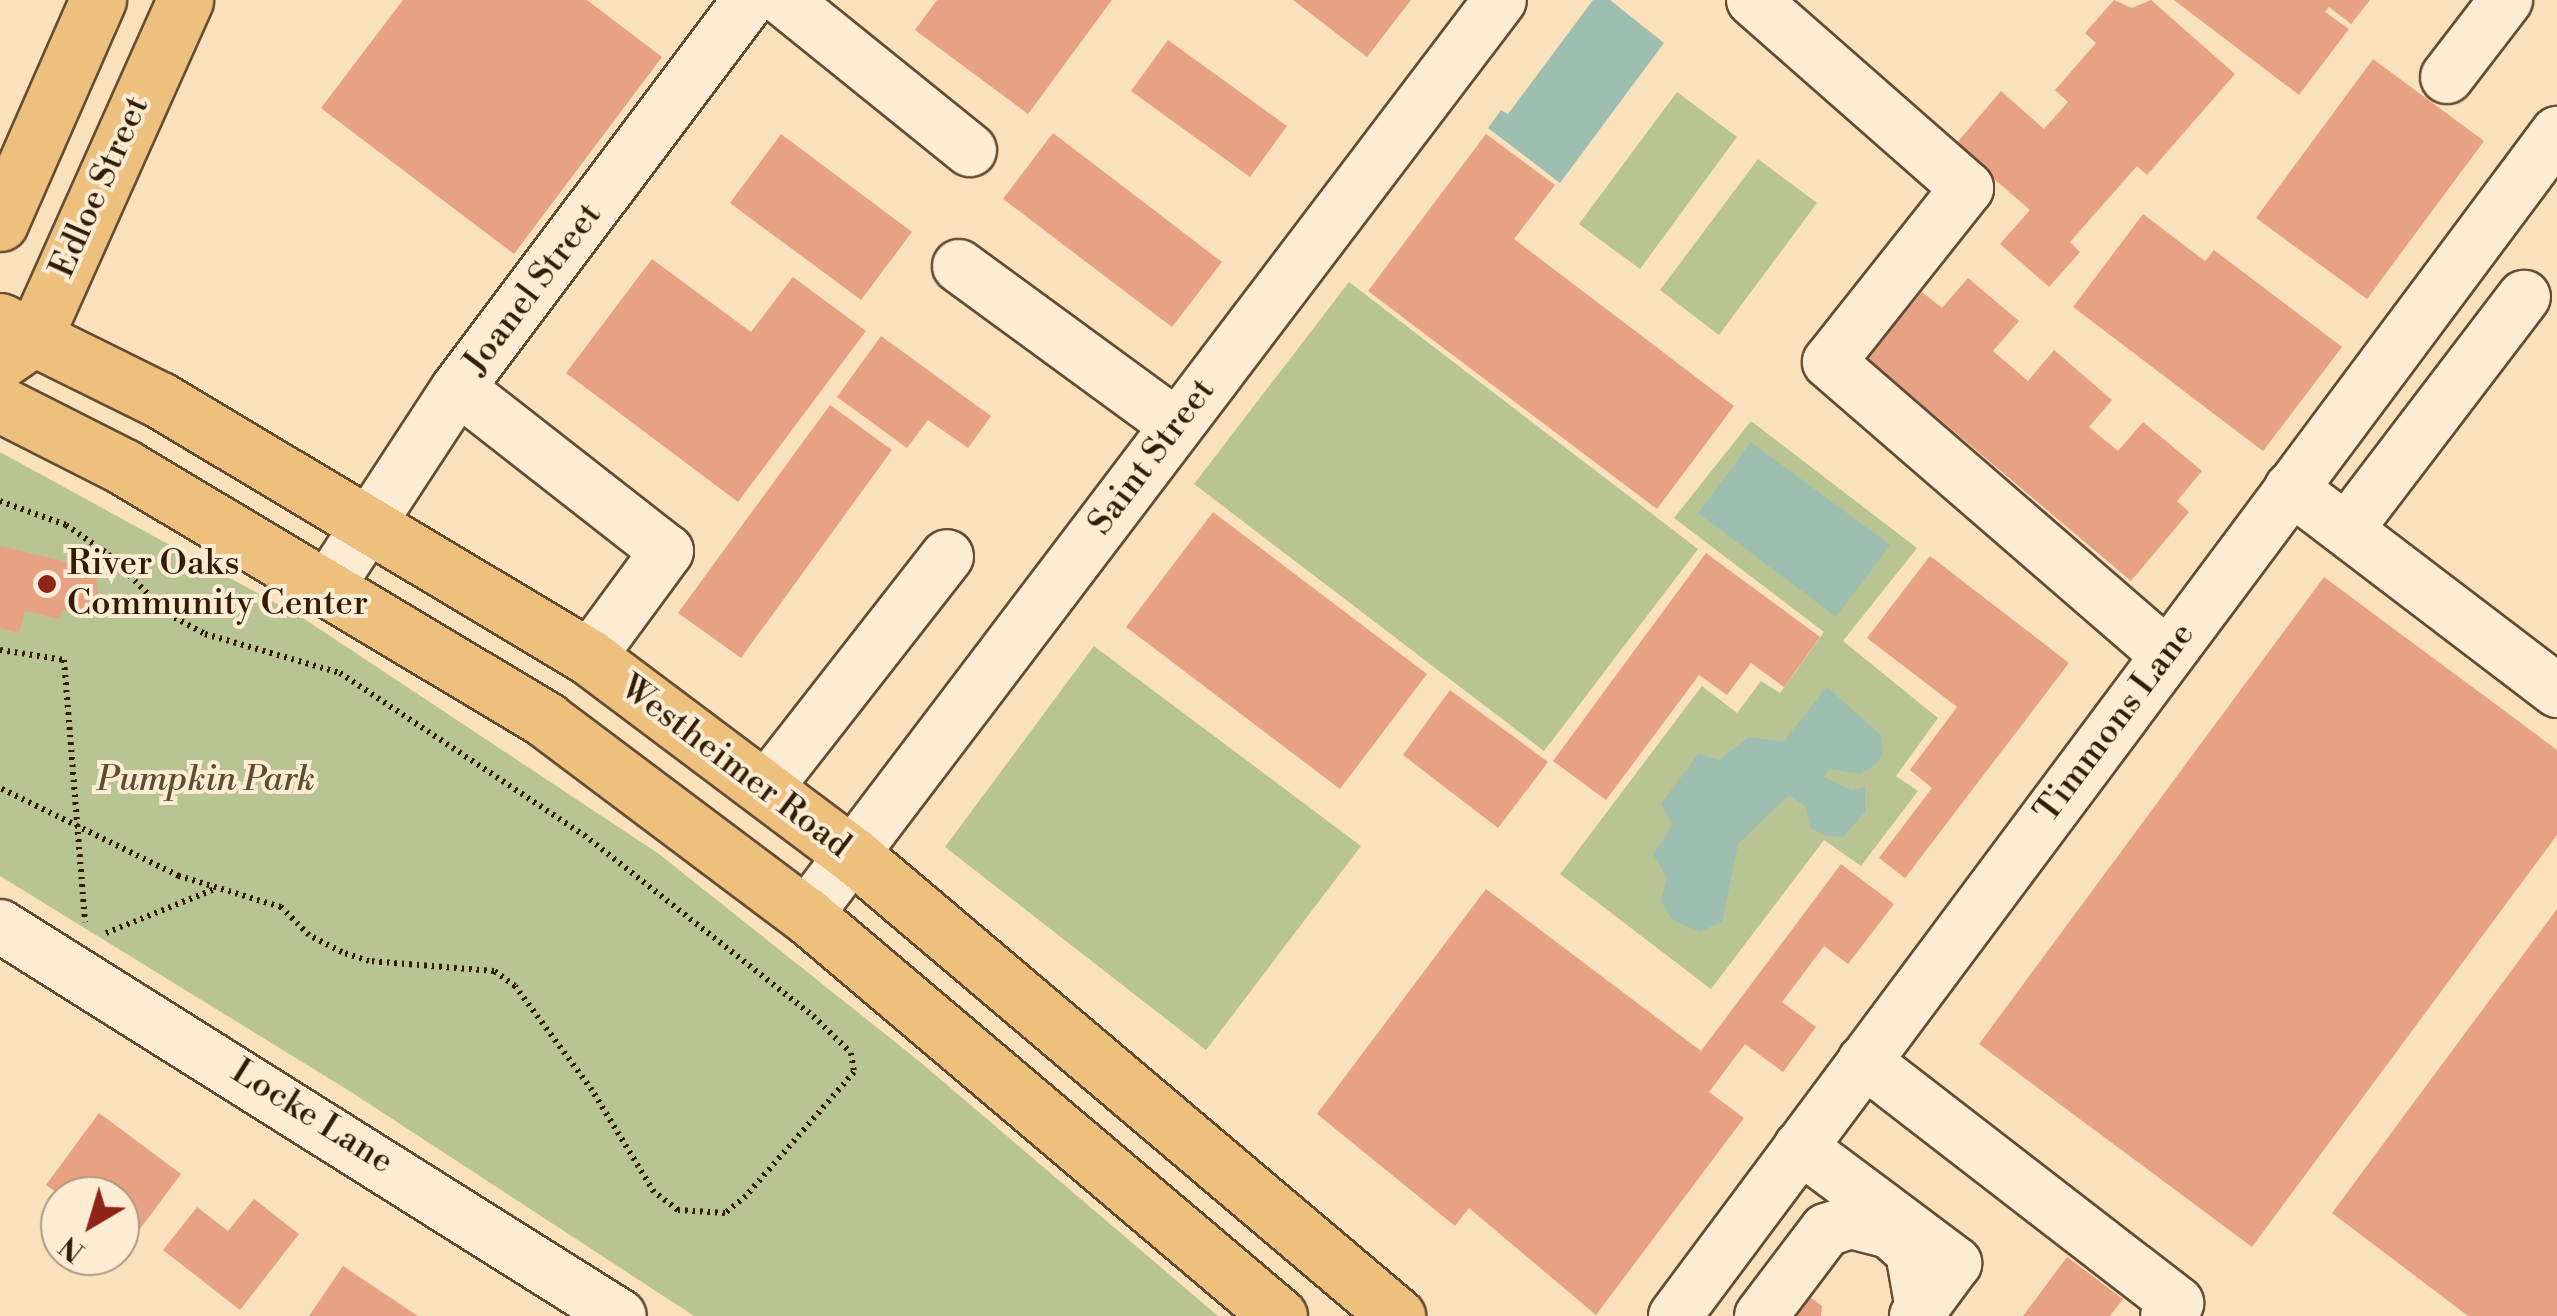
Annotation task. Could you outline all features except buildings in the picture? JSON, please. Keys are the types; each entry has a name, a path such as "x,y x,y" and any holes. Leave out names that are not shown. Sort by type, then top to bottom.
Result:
{"main road":[{"path":"0,224 98,0"},
{"name":"Edloe Street","path":"11,340 185,0"},
{"name":"Westheimer Road","path":"11,340 160,400 367,520 588,658 854,856 1397,1316"},
{"name":"Westheimer Road","path":"0,404 124,467 546,720 806,914 1280,1316"},
{"path":"1173,1226 1226,1171"}],"street":[{"name":"Joanel Street","path":"328,586 367,520 458,388 749,0"},
{"path":"784,0 970,150"},
{"name":"Saint Street","path":"806,914 854,856 1500,0"},
{"path":"1753,0 1968,188 1829,362 2166,654"},
{"path":"2448,77 2506,0"},
{"name":"Timmons Lane","path":"1675,1316 2557,133"},
{"path":"2347,529 2540,309 2467,253"},
{"path":"959,266 1176,426"},
{"path":"458,388 666,551 588,658"},
{"path":"2291,488 2557,691"},
{"path":"766,788 947,556"},
{"name":"Locke Lane","path":"0,926 620,1316"},
{"path":"1864,1061 2177,1302 2167,1316"},
{"path":"1800,1147 1955,1263 1919,1312"},
{"path":"1761,1316 1826,1230 1851,1222 1890,1232 1912,1252 1919,1312"}],"path":[{"path":"0,501 66,525 108,554 168,614 204,634 340,674 584,835 813,1016 851,1053 854,1072 746,1196 725,1213 678,1210 654,1192 602,1105 515,986 473,968 369,961 309,935 281,907 252,894 215,889 0,788"},
{"path":"0,650 64,660 72,822 87,943 215,889"}],"green space":[{"path":"1677,92 1737,137 1640,269 1579,224"},
{"path":"1758,159 1817,203 1719,335 1660,290"},
{"path":"1349,282 1698,549 1544,751 1194,484"},
{"path":"1751,421 1917,548 1843,641 1938,718 1896,776 1918,791 1861,866 1824,840 1711,989 1560,874 1702,686 1737,713 1761,681 1780,693 1824,632 1674,518"},
{"name":"Pumpkin Park","path":"0,452 303,618 659,854 919,1061 1218,1316 694,1316 351,1092 0,876"},
{"path":"1094,646 1361,846 1206,1050 945,847"}],"shaded area":[{"path":"1593,0 1610,0 1664,43 1560,183 1488,128 1501,110 1508,114"},
{"path":"1751,442 1890,545 1836,617 1698,513"},
{"path":"1827,687 1881,735 1883,753 1876,764 1860,774 1829,769 1824,777 1851,790 1865,787 1865,812 1843,837 1827,836 1810,828 1806,807 1789,795 1738,844 1722,922 1699,932 1672,919 1661,901 1667,878 1653,854 1673,825 1661,804 1698,754 1719,760 1749,737 1783,742"}],"place":[{"name":"River Oaks Community Center","path":"47,584"}]}
